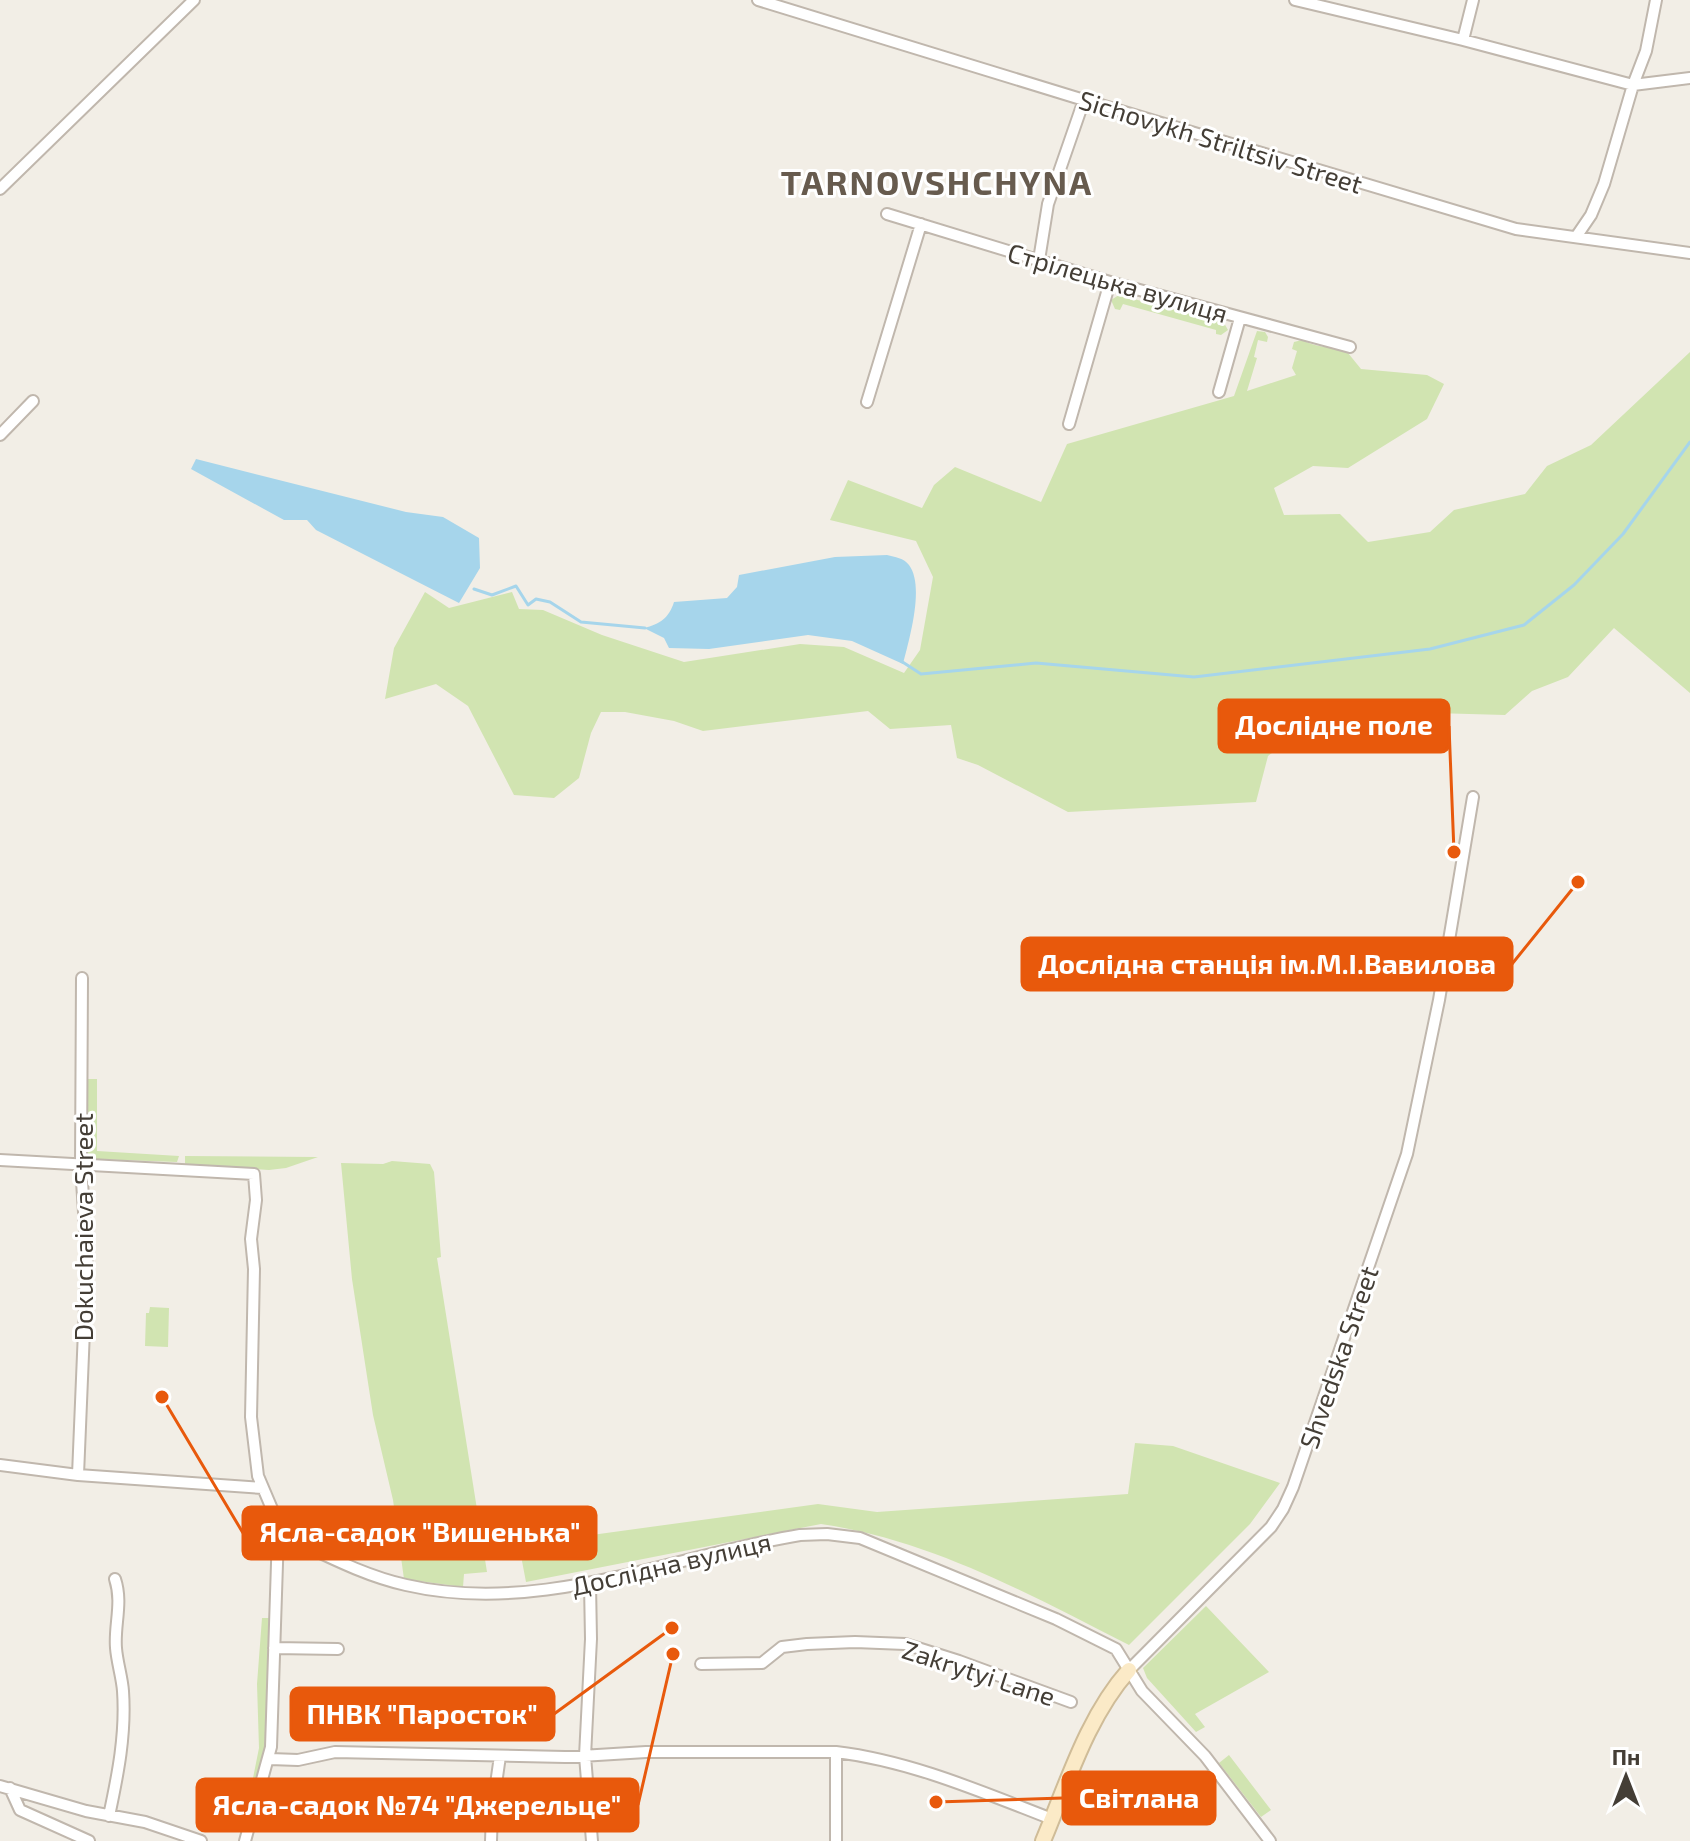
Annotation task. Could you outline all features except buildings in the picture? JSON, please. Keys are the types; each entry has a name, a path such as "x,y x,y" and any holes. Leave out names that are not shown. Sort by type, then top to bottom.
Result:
{"street":[{"path":"0,189 194,0"},
{"name":"Sichovykh Striltsiv Street","path":"758,0 1516,229 1690,253"},
{"path":"1295,0 1633,85 1690,78"},
{"path":"1463,40 1473,0"},
{"path":"1576,237 1591,215 1604,184 1646,51 1656,0"},
{"path":"1039,260 1048,204 1084,100"},
{"name":"Стрілецька вулиця","path":"887,214 1110,282 1350,347"},
{"path":"867,402 921,224"},
{"path":"1069,424 1110,282"},
{"path":"1219,392 1240,318"},
{"path":"0,435 33,401"},
{"name":"Shvedska Street","path":"1043,1841 1089,1732 1116,1685 1271,1527 1293,1487 1407,1154 1439,1000 1473,797"},
{"name":"Dokuchaieva Street","path":"78,1475 87,1258 81,1166 82,978"},
{"path":"0,1160 254,1174 256,1200 251,1234 254,1348 250,1398 258,1476 275,1516 278,1533 270,1759 245,1841"},
{"path":"0,1465 78,1475 263,1488"},
{"name":"Дослідна вулиця","path":"278,1533 369,1574 421,1588 487,1593 590,1584 785,1538 817,1534 868,1541 1085,1632 1116,1649 1142,1691 1205,1756 1270,1841"},
{"path":"109,1816 124,1729 123,1687 116,1649 119,1609 115,1579"},
{"path":"590,1584 591,1639 585,1756 592,1841"},
{"name":"Zakrytyi Lane","path":"701,1664 762,1663 782,1647 807,1644 905,1644 1071,1702"},
{"path":"274,1648 338,1649"},
{"path":"270,1759 298,1760 330,1752 500,1756 836,1752 863,1755 928,1772 1052,1819"},
{"path":"836,1752 836,1841"},
{"path":"491,1841 500,1756"},
{"path":"5,1787 109,1816 145,1822 201,1841"},
{"path":"5,1787 20,1810 89,1841"}],"green space":[{"path":"1119,295 1224,323 1228,330 1221,335 1216,334 1216,330 1123,304 1120,310 1115,309 1111,300"},
{"path":"1257,331 1265,332 1268,337 1267,342 1258,340 1254,357 1257,358 1247,391 1296,375 1292,368 1297,351 1292,349 1294,342 1302,340 1325,347 1350,347 1348,353 1361,369 1427,375 1444,384 1427,419 1348,468 1313,466 1274,488 1284,515 1340,514 1368,542 1430,532 1454,510 1525,494 1547,466 1591,445 1690,352 1690,693 1614,628 1568,677 1532,691 1505,715 1326,710 1268,756 1256,802 1068,812 978,765 957,758 951,725 890,729 868,711 703,731 674,721 625,712 601,712 591,733 579,778 554,798 514,795 468,706 436,684 385,699 394,648 425,592 449,608 512,592 519,609 543,610 602,635 684,662 800,644 844,647 904,673 920,650 933,577 916,541 830,520 848,480 922,508 934,485 955,467 1041,502 1067,444 1234,396"},
{"path":"85,1079 97,1079 97,1151 179,1156 177,1162 94,1159 88,1156"},
{"path":"185,1156 318,1157 286,1168 269,1170 185,1165"},
{"path":"392,1161 430,1164 434,1172 441,1257 437,1258 487,1572 464,1574 463,1587 404,1579 393,1500 373,1415 352,1279 341,1163 383,1164"},
{"path":"150,1307 169,1308 168,1347 145,1346 146,1313 149,1313"},
{"path":"1135,1443 1173,1446 1280,1483 1250,1524 1129,1645 1017,1589 941,1556 862,1532 821,1524 526,1582 522,1561 526,1544 818,1504 877,1512 1128,1494"},
{"path":"1206,1606 1269,1672 1195,1714 1205,1727 1196,1732 1147,1678 1143,1668"},
{"path":"262,1618 270,1618 267,1748 260,1777 256,1776 255,1779 259,1748 257,1684"},
{"path":"1229,1755 1271,1810 1261,1817 1219,1763"}],"water":[{"path":"196,459 406,512 443,517 479,538 480,568 459,603 316,530 307,520 284,520 191,469"},
{"path":"887,555 909,565 916,586 914,613 903,664 852,641 808,635 709,649 669,648 664,638 644,628 663,620 674,602 727,598 737,587 739,575 835,557"}],"waterway":[{"path":"901,661 921,674 1036,663 1194,677 1430,649 1524,625 1574,585 1623,534 1690,442"},
{"path":"474,589 492,595 516,586 528,605 536,599 550,602 581,622 645,628"}],"place":[{"name":"Дослідне поле","path":"1454,852"},
{"name":"Дослідна станція ім.М.І.Вавилова","path":"1578,882"},
{"name":"Ясла-садок \"Вишенька\"","path":"162,1397"},
{"name":"ПНВК \"Паросток\"","path":"672,1628"},
{"name":"Ясла-садок №74 \"Джерельце\"","path":"673,1654"},
{"name":"Світлана","path":"936,1802"}],"district":[{"name":"TARNOVSHCHYNA","path":"937,181"}]}
